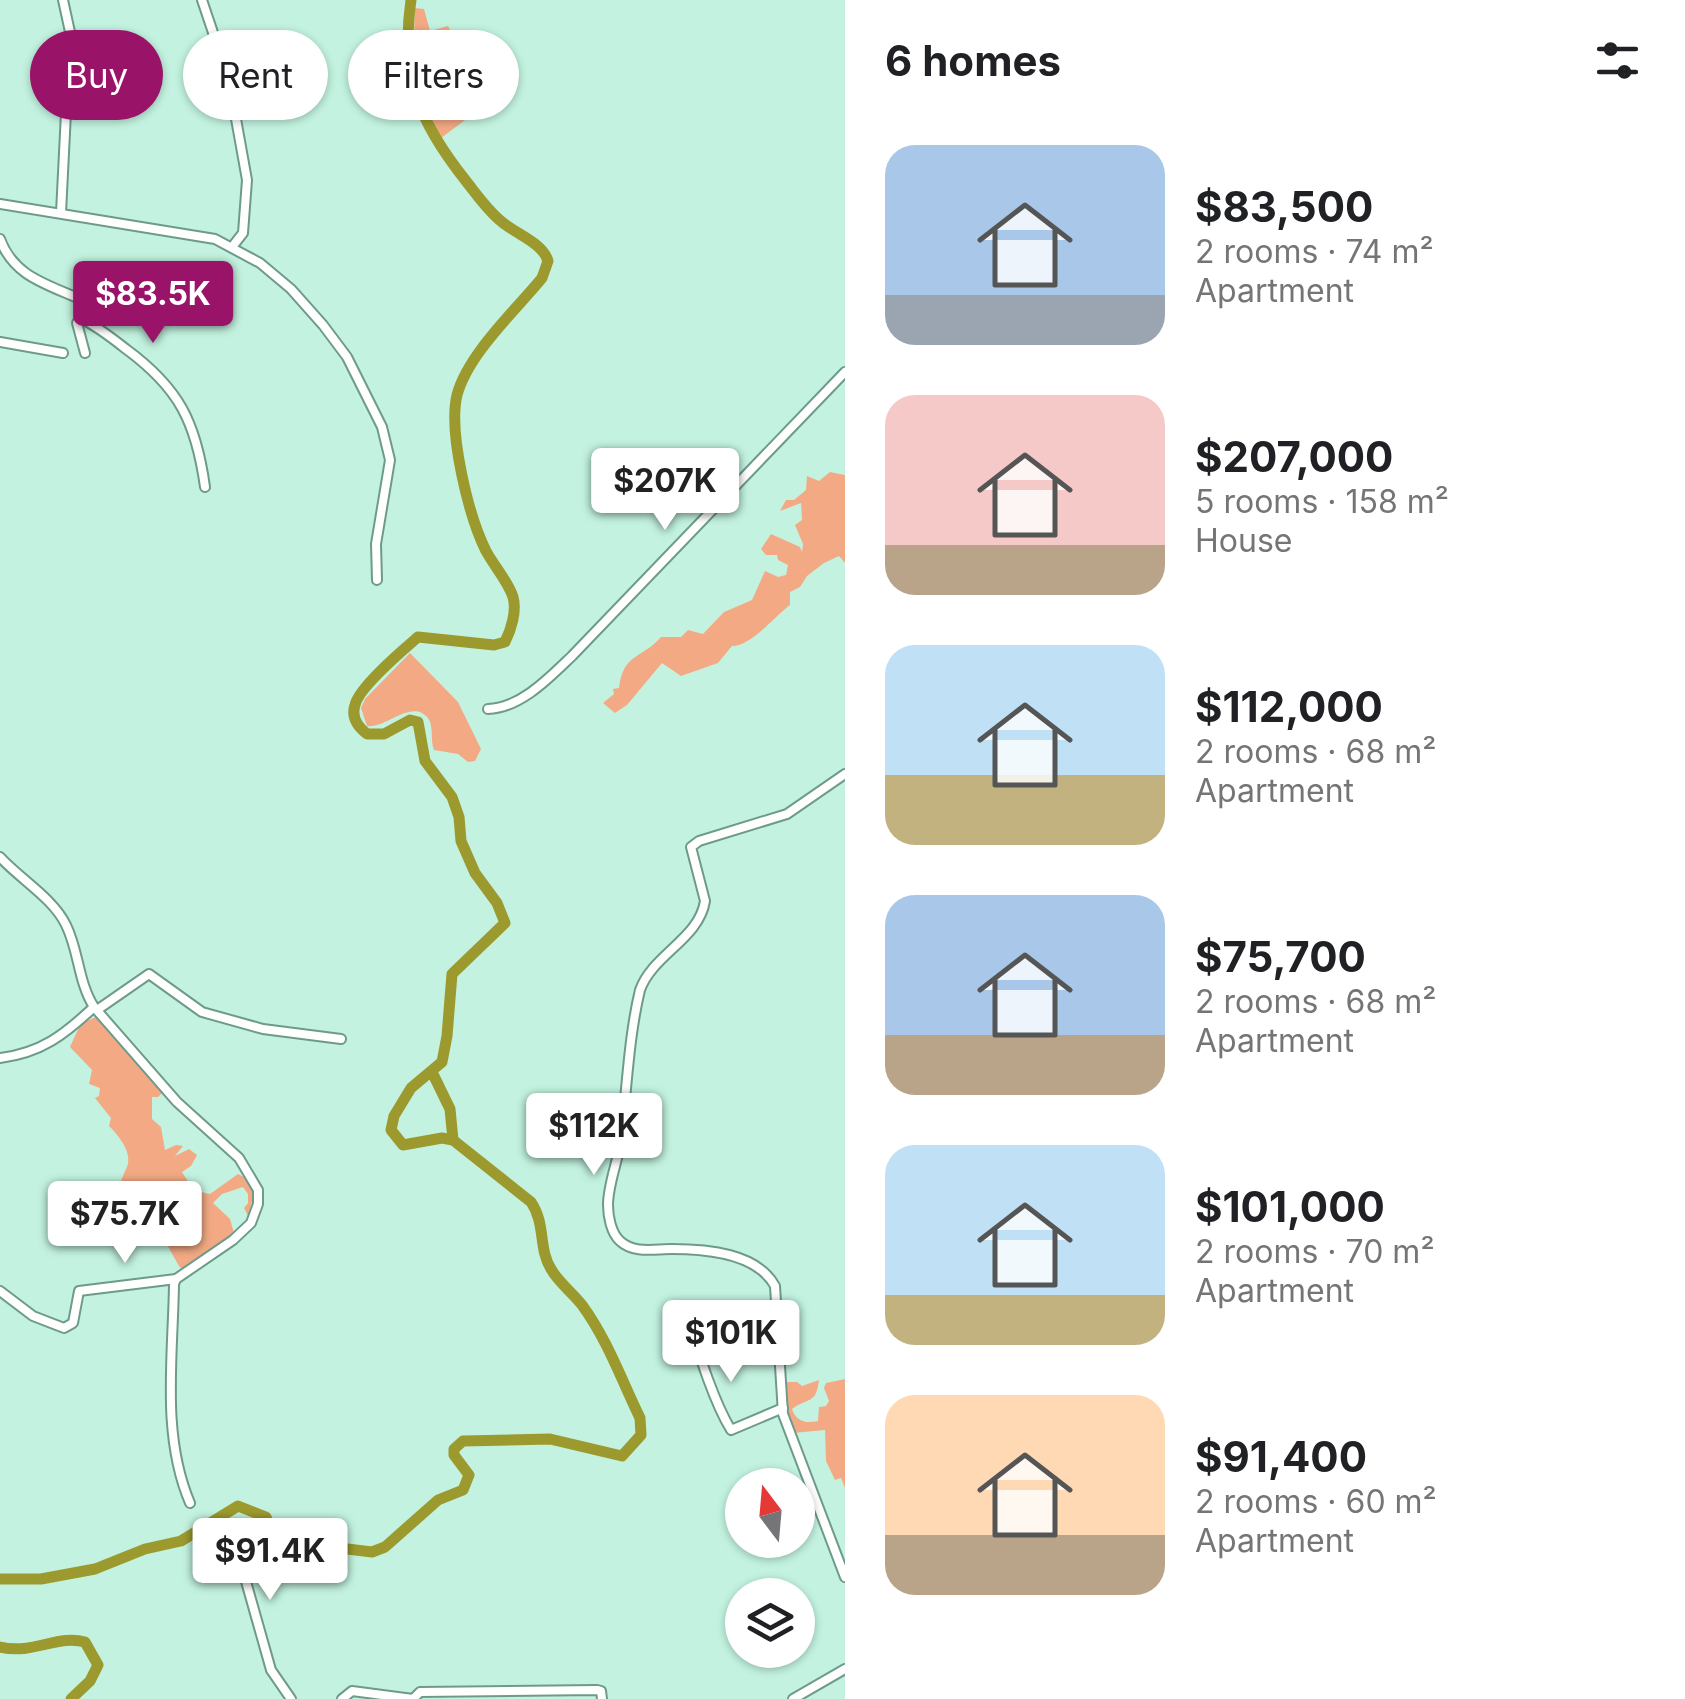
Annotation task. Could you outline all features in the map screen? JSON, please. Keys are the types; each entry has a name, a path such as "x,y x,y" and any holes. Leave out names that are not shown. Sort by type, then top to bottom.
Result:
{"street":[{"path":"61,213 70,32 63,0"},
{"path":"202,0 229,80 247,180 243,233 232,247"},
{"path":"0,204 194,234 260,262 291,290 323,324 347,358 372,404 390,460 376,544 377,580"},
{"path":"0,238 18,270 82,300 85,306 78,322 85,354"},
{"path":"80,318 144,362 178,398 194,434 204,487"},
{"path":"0,342 63,353"},
{"path":"488,709 506,706 527,694 572,656 845,372"},
{"path":"845,774 787,814 699,841 692,847 704,909 686,935 652,969 640,990 608,1204 614,1231 629,1246 742,1258 767,1270 776,1286 783,1408 810,1492 845,1577"},
{"path":"0,857 62,916 85,991 96,1009 177,1102 239,1158 258,1190 252,1223 233,1240 176,1278 79,1291 73,1323 64,1328 33,1316 0,1290"},
{"path":"0,1058 44,1047 61,1038 149,974 202,1012 263,1029 340,1039"},
{"path":"176,1278 172,1423 176,1460 190,1503"},
{"path":"694,1326 696,1350 731,1430 783,1408"},
{"path":"225,1534 236,1546 270,1670 291,1699"},
{"path":"793,1699 845,1669"},
{"path":"342,1699 352,1691 413,1699 420,1692 598,1690 602,1699"}],"shaded area":[{"path":"415,8 424,9 430,30 415,30"},
{"path":"433,120 465,120 441,138"},
{"path":"830,472 845,475 845,563 839,556 807,576 800,587 790,592 790,605 754,636 732,646 718,663 681,676 662,663 627,705 615,713 603,703 614,694 613,689 619,688 629,662 661,637 681,637 688,630 703,634 724,612 752,600 765,571 778,577 786,575 788,565 761,549 771,534 800,547 802,552 795,525 802,520 801,503 780,511 786,500 794,500 806,490 807,476 819,481"},
{"path":"410,653 458,702 481,749 475,761 434,750 430,721 421,713 414,711 367,726 361,708 365,699"},
{"path":"96,1017 163,1092 152,1097 152,1119 161,1127 165,1150 183,1146 175,1156 189,1149 197,1155 182,1172 190,1184 210,1194 238,1174 250,1180 254,1194 248,1216 244,1208 248,1194 243,1187 222,1194 213,1203 230,1219 234,1233 202,1262 182,1269 179,1266 161,1234 162,1216 143,1198 149,1192 143,1185 130,1186 121,1181 128,1164 125,1148 109,1126 111,1118 95,1098 100,1088 89,1084 92,1070 70,1047 81,1023"},
{"path":"845,1379 845,1488 841,1478 835,1480 826,1461 825,1430 793,1433 785,1399 786,1382 802,1386 819,1380 813,1397 792,1409 802,1421 818,1421 819,1407 829,1401 826,1383"}],"waterway":[{"path":"0,1579 41,1579 95,1569 145,1549 181,1541 238,1506 266,1517 273,1534 372,1552 385,1547 438,1500 463,1490 469,1475 454,1455 454,1449 463,1441 550,1439 622,1456 641,1435 640,1418 599,1332 547,1261 539,1219 531,1202 453,1140 442,1138 403,1145 391,1130 394,1116 411,1088 442,1062 452,974 505,923 461,841 452,797 425,761 418,722 410,720 384,734 367,734 356,721 354,709 358,697 373,679 418,637 494,645 505,642 514,614 513,597 486,551 473,518 458,452 455,411 457,395 471,364 542,278 548,261 535,244 487,208 436,139 411,76 411,0"},
{"path":"432,1072 450,1109 453,1140"},
{"path":"0,1647 85,1642 98,1665 90,1681 71,1699"}]}
